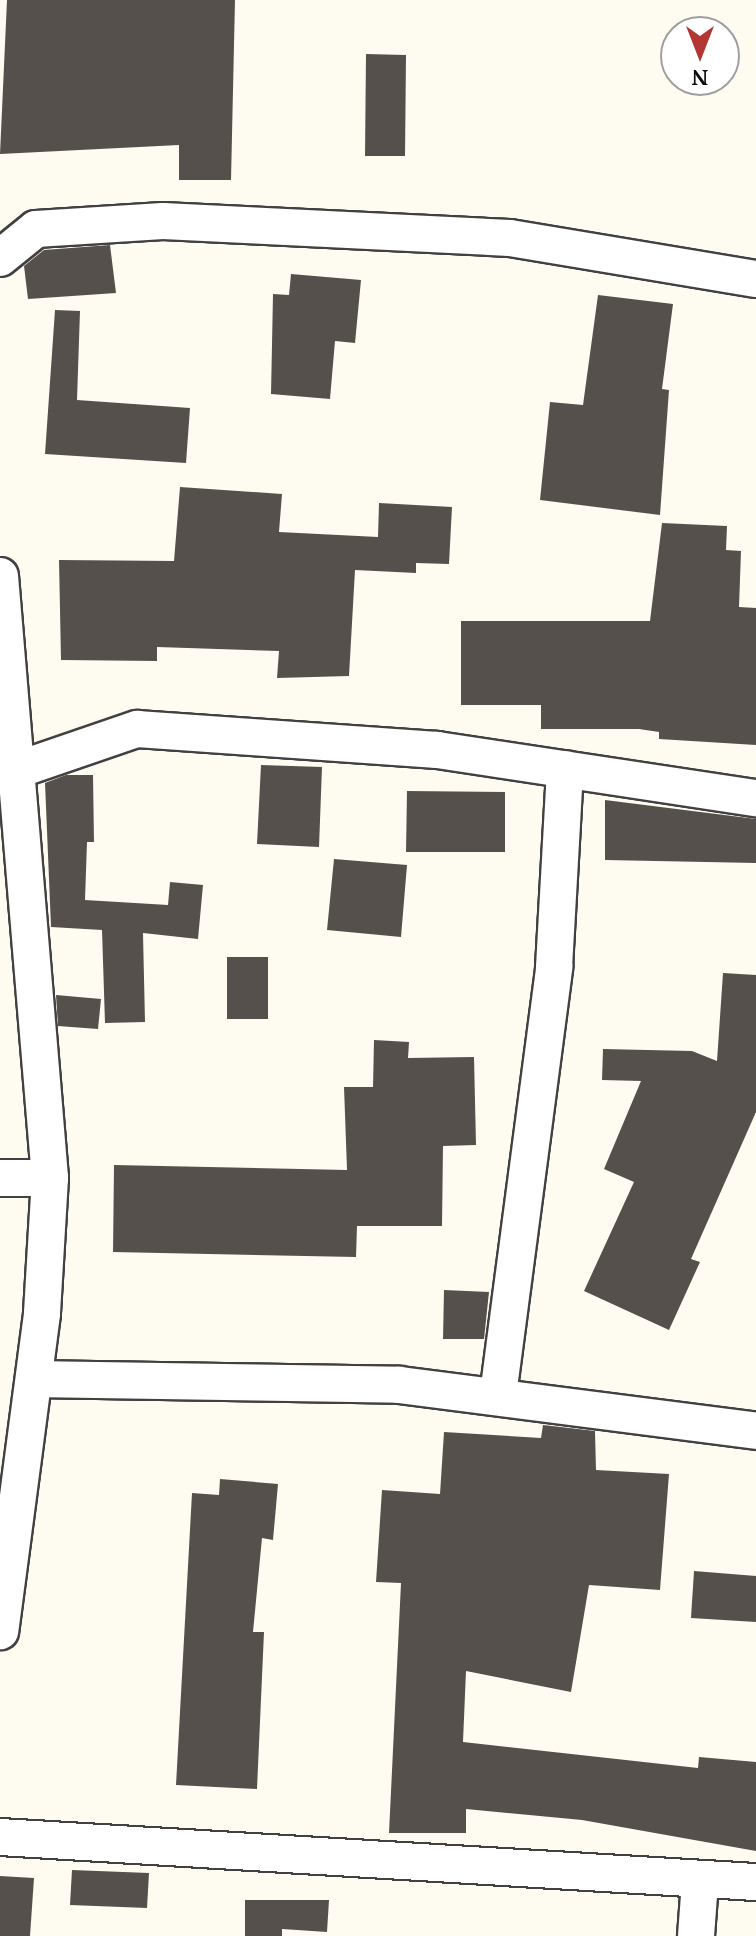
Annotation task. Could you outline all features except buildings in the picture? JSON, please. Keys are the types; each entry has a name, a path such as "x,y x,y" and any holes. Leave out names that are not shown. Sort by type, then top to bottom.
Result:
{"street":[{"path":"0,258 36,229 163,221 510,238 756,279"},
{"path":"0,576 20,769 50,1178 34,1379 0,1631"},
{"path":"20,769 137,729 437,750 756,798"},
{"path":"498,1395 554,967 565,769"},
{"path":"0,1178 50,1178"},
{"path":"34,1379 399,1385 498,1395 667,1425 756,1431"},
{"path":"0,1837 756,1882"},
{"path":"696,1936 700,1881"}]}
